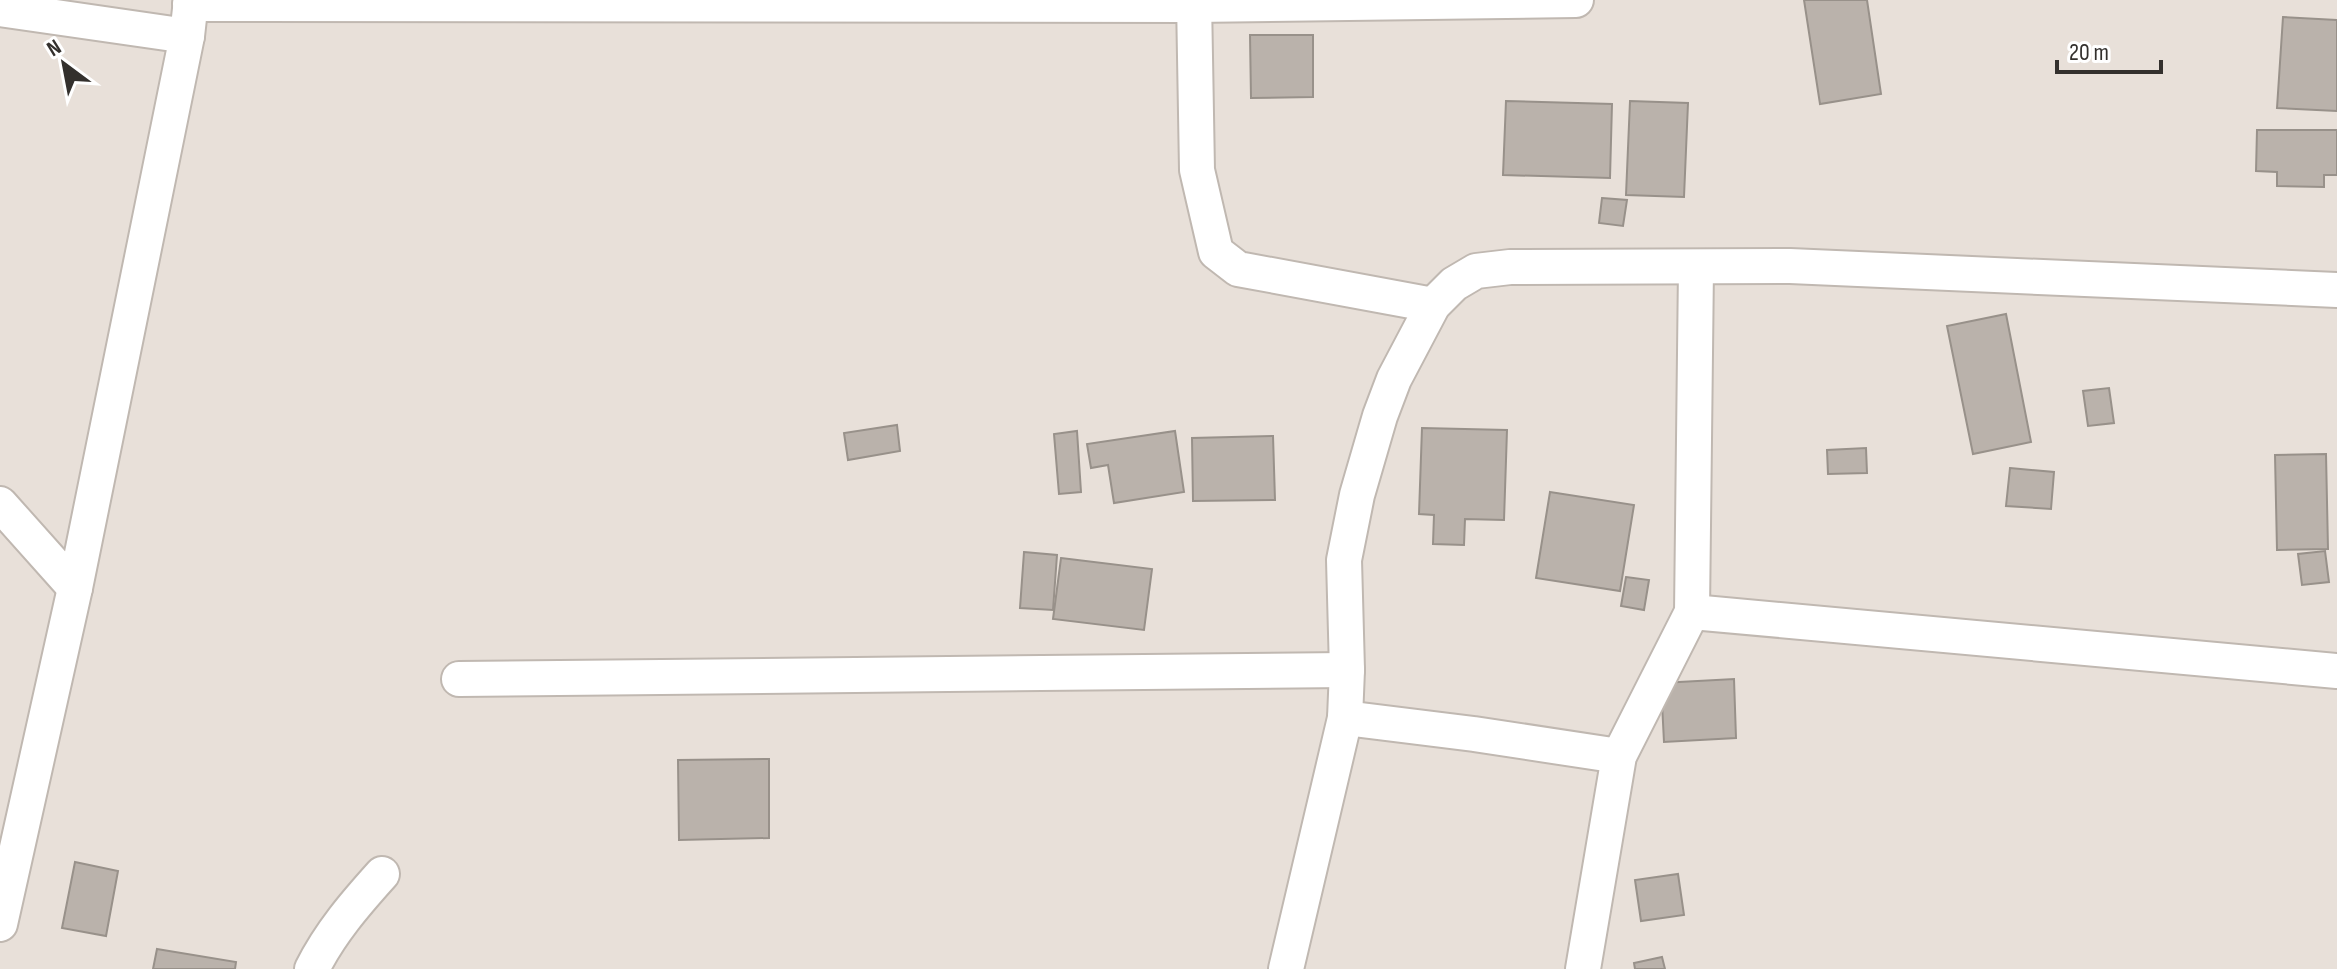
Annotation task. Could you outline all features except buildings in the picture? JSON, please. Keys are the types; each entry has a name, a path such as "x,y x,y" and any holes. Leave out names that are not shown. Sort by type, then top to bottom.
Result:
{"street":[{"path":"0,9 190,13 1576,0"},
{"path":"1194,3 1197,170 1216,252 1238,269 1433,305"},
{"path":"0,924 75,588 190,13"},
{"path":"1286,969 1345,718 1344,560 1355,506 1380,416 1394,379 1433,305 1454,284 1476,271 1510,267 1790,266 2337,290"},
{"path":"1583,969 1619,756 1692,612 1696,267"},
{"path":"0,504 75,588"},
{"path":"1692,612 2337,671"},
{"path":"459,679 1347,670"},
{"path":"1345,718 1619,756"},
{"path":"312,969 340,922 382,874"}]}
